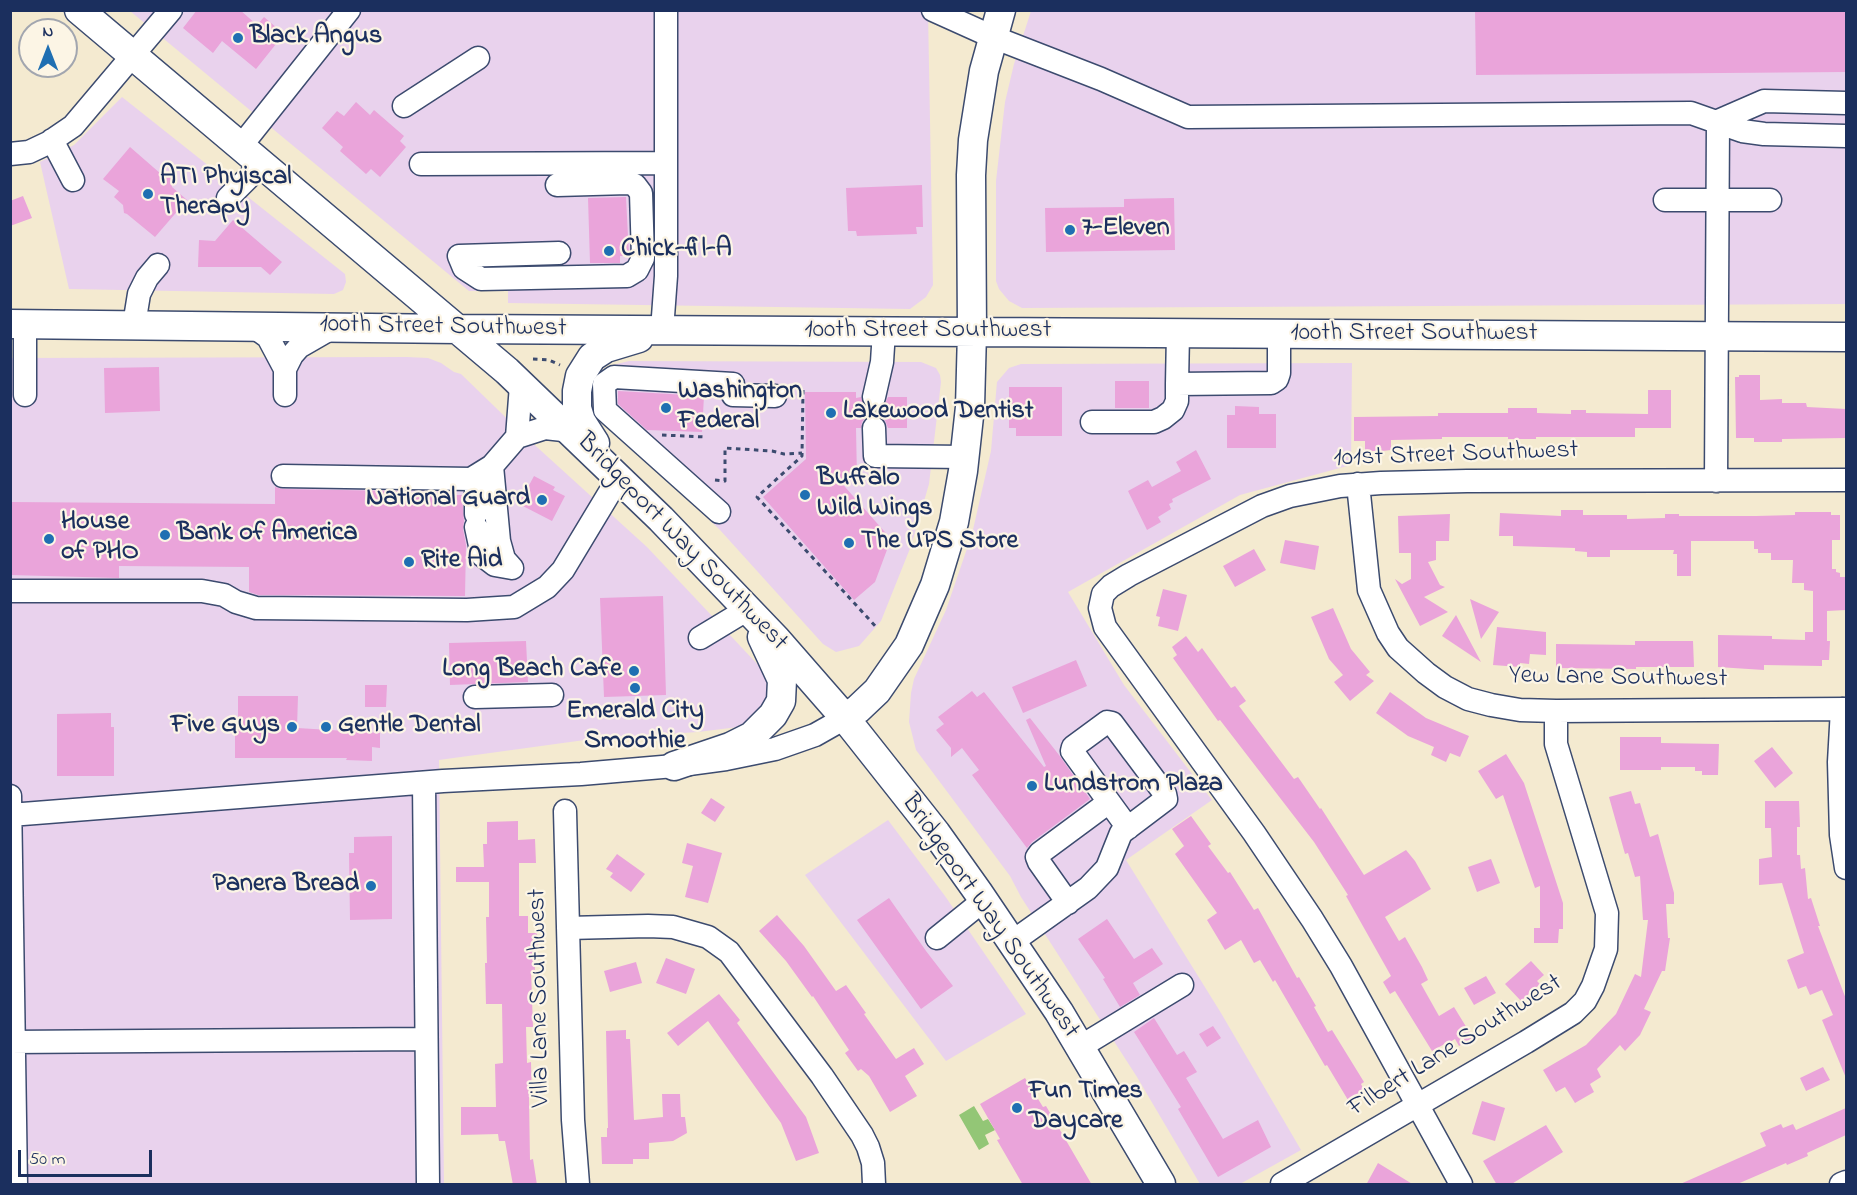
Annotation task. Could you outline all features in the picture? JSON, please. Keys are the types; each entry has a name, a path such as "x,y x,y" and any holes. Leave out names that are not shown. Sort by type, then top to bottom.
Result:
{"main road":[{"name":"Bridgeport Way Southwest","path":"79,10 459,329 572,431 748,609 845,718 936,833 984,900 1080,1047 1161,1185"},
{"path":"845,718 858,709 884,683 909,645 938,575 954,522 965,458 970,407 972,332 970,175 973,140 982,83 1001,10"},
{"name":"100th Street Southwest","path":"17,324 459,329 1846,337"},
{"path":"619,477 581,421 577,391 580,376 592,357 606,348 662,330"},
{"path":"674,766 730,747 752,736 765,726 778,708 783,688 780,673 748,609"}],"street":[{"path":"10,154 28,152 73,126 171,10"},
{"path":"228,198 252,155 349,10"},
{"path":"662,330 666,276 666,10"},
{"path":"933,10 1188,117 1691,113 1742,130 1764,134 1846,136"},
{"path":"404,106 478,58"},
{"path":"1719,121 1764,101 1846,103"},
{"path":"1716,481 1719,121"},
{"path":"52,140 73,180"},
{"path":"421,164 666,163"},
{"path":"557,185 628,183 635,185 641,194 643,258 637,270 627,276 481,279 464,268 459,256 559,253"},
{"path":"1665,200 1770,200"},
{"path":"134,325 139,294 147,278 158,265"},
{"path":"17,324 25,395"},
{"path":"254,327 268,337 285,369"},
{"path":"285,394 285,369 292,355 299,347 332,328"},
{"path":"874,397 882,362 884,331"},
{"path":"1092,422 1154,422 1173,410 1177,401 1178,333"},
{"path":"1178,384 1271,383 1280,373 1279,334"},
{"path":"719,512 605,410 604,384 614,377 622,377 776,396"},
{"path":"517,437 521,385"},
{"path":"283,476 471,479 484,471 517,437 545,428 572,431"},
{"path":"874,428 875,456 965,458"},
{"path":"484,471 504,559 512,568 495,565 482,555 476,520 484,471"},
{"path":"10,591 202,591 224,595 236,602 256,608 466,610 514,607 548,587 563,570 619,477"},
{"name":"101st Street Southwest","path":"1418,1106 1341,966 1312,919 1254,833 1109,633 1101,616 1100,603 1107,590 1129,575 1262,506 1304,493 1358,484 1436,481 1846,480"},
{"name":"Yew Lane Southwest","path":"1358,484 1369,590 1388,633 1398,648 1426,673 1445,687 1468,699 1510,708 1556,711 1844,709"},
{"path":"700,638 748,609"},
{"path":"475,697 552,695"},
{"path":"1844,709 1839,762 1841,835 1846,868"},
{"name":"Filbert Lane Southwest","path":"1282,1185 1573,1013 1585,1001 1601,967 1606,949 1607,912 1556,744 1556,711"},
{"path":"16,1185 11,808 593,773 674,766 775,749 815,735 845,718"},
{"path":"1012,942 1088,888 1107,868 1121,833 1128,828 1166,797 1110,722 1072,748 1128,828"},
{"path":"428,1185 426,1039 434,782"},
{"path":"1068,903 1038,862 1038,857 1109,802"},
{"name":"Villa Lane Southwest","path":"565,811 573,1120 578,1185"},
{"path":"937,938 984,900"},
{"path":"568,928 673,927 708,938 729,952 822,1076 862,1135 873,1163 874,1185"},
{"path":"1080,1047 1182,985"},
{"path":"13,1042 426,1039"},
{"path":"1418,1106 1461,1185"},
{"path":"1841,1185 1846,1182"}],"path":[{"path":"542,352 550,361"},
{"path":"533,359 550,361 567,368"},
{"path":"803,390 802,456 758,497 879,629"},
{"path":"660,435 706,437"},
{"path":"714,480 725,482 725,448 784,454 802,453"}],"shaded area":[{"path":"130,11 928,11 933,285 926,297 910,309 508,303 508,291 469,291"},
{"path":"1031,11 1846,11 1846,304 1022,308 1009,301 999,289 996,281 996,181 1005,102"},
{"path":"122,97 345,274 346,282 343,290 334,294 69,289 40,162 74,145"},
{"path":"10,358 428,358 461,374 527,438 647,547 761,668 769,681 770,696 757,719 738,727 592,739 439,760 444,1184 11,1184"},
{"path":"629,361 921,362 936,368 941,382 929,484 911,546 881,621 859,646 836,652 823,644 720,530 602,416 594,406 594,386 605,370 613,365"},
{"path":"1352,363 1351,465 1240,495 1068,592 1124,685 1212,800 1126,860 1221,1013 1301,1150 1240,1184 1200,1184 1137,1077 1021,897 1010,876 916,750 909,722 911,693 914,679 946,610 972,534 991,451 997,382 1009,368 1021,364"},
{"path":"888,820 945,896 1026,1014 946,1061 805,875"}],"green space":[{"path":"974,1106 983,1121 988,1119 995,1130 985,1135 989,1144 979,1150 959,1115"}],"building":[{"name":"Black Angus","path":"197,10 240,10 257,25 264,17 284,34 256,69 222,41 213,53 183,28"},
{"path":"1475,10 1846,10 1846,72 1476,75"},
{"path":"356,102 370,115 374,110 404,136 400,141 406,147 380,177 371,169 366,174 340,151 343,147 322,128 337,111 344,116"},
{"name":"ATI Phyiscal Therapy","path":"130,147 161,174 171,172 172,187 187,200 155,237 124,213 123,205 114,197 119,191 103,179"},
{"path":"922,185 923,227 916,227 917,234 857,236 856,231 848,231 846,188"},
{"path":"23,196 32,218 10,226 10,201"},
{"path":"626,197 629,256 620,256 620,263 590,263 588,198"},
{"path":"1174,198 1175,250 1046,252 1045,208 1124,207 1124,199"},
{"path":"233,220 282,262 270,275 261,267 198,267 199,240 215,241"},
{"path":"159,367 160,411 105,413 104,368"},
{"path":"1760,375 1760,400 1782,399 1782,403 1806,403 1807,407 1846,409 1846,438 1754,442 1754,438 1736,438 1735,377"},
{"path":"1115,381 1149,381 1149,408 1115,408"},
{"path":"1009,387 1062,387 1062,436 1016,436 1016,428 1009,428"},
{"path":"1648,390 1671,390 1671,428 1635,428 1635,437 1508,439 1508,437 1442,437 1442,439 1391,440 1391,450 1382,451 1365,451 1365,441 1354,441 1354,417 1438,416 1438,413 1508,413 1508,408 1537,408 1537,413 1571,414 1571,410 1586,410 1586,413 1648,414"},
{"path":"618,391 704,396 702,432 647,430 618,404"},
{"path":"805,392 856,392 856,398 861,397 864,406 872,410 883,407 888,397 907,397 907,428 888,428 885,420 880,416 866,417 861,428 856,428 857,479 838,479 891,539 875,582 854,600 763,497 806,459"},
{"path":"1235,406 1259,407 1259,414 1276,414 1276,448 1227,448 1227,415 1235,415"},
{"path":"1196,450 1211,479 1172,499 1173,502 1169,504 1171,509 1158,517 1161,522 1147,530 1128,491 1148,480 1152,487 1181,471 1176,462"},
{"name":"National Guard","path":"534,476 555,487 553,490 565,496 552,521 519,504"},
{"path":"275,487 397,491 397,495 462,495 466,545 465,596 258,595 249,592 249,567 119,566 119,578 10,575 10,502 275,504"},
{"path":"1561,510 1583,510 1583,515 1627,515 1627,519 1665,518 1665,514 1756,516 1795,515 1795,512 1831,512 1831,515 1840,515 1840,540 1832,540 1832,569 1840,573 1840,577 1846,577 1846,610 1827,611 1829,660 1822,660 1822,666 1764,665 1764,670 1718,667 1718,635 1772,636 1772,639 1805,640 1805,632 1813,632 1813,591 1804,590 1804,583 1792,583 1793,560 1771,560 1771,553 1758,553 1758,549 1754,549 1754,541 1691,541 1691,576 1677,576 1677,554 1673,554 1674,550 1610,550 1610,557 1587,557 1587,552 1575,551 1575,548 1513,546 1513,536 1499,536 1500,513 1561,516"},
{"path":"1450,514 1449,541 1436,541 1436,560 1428,562 1440,585 1445,587 1424,597 1448,612 1420,626 1395,579 1402,584 1411,579 1411,553 1399,553 1398,516"},
{"path":"1285,540 1319,546 1315,570 1280,563"},
{"path":"1254,549 1266,570 1235,587 1223,566"},
{"path":"1163,589 1187,595 1178,631 1158,626 1160,617 1156,616"},
{"path":"663,596 666,695 604,697 600,598"},
{"path":"1470,599 1499,612 1481,639"},
{"path":"1333,608 1351,649 1370,672 1366,675 1374,681 1350,701 1334,682 1343,675 1329,659 1311,617"},
{"path":"1456,615 1481,662 1442,636"},
{"path":"1497,627 1546,632 1546,655 1530,654 1529,664 1520,663 1520,667 1493,665"},
{"path":"1186,636 1198,652 1202,648 1231,688 1235,686 1246,701 1239,706 1294,779 1298,777 1321,808 1364,875 1406,850 1415,861 1431,889 1385,917 1399,941 1405,937 1422,967 1428,980 1421,984 1439,1016 1454,1007 1473,1038 1459,1046 1455,1039 1432,1051 1395,991 1390,994 1383,982 1391,976 1346,896 1348,895 1314,842 1220,720 1218,721 1173,658 1177,655 1172,647"},
{"path":"526,641 528,682 450,685 449,643"},
{"path":"1635,641 1693,641 1694,667 1556,668 1556,644 1635,645"},
{"path":"1076,660 1087,686 1023,713 1012,687"},
{"path":"365,685 387,685 386,707 365,707"},
{"name":"Lundstrom Plaza","path":"972,691 977,697 984,692 1044,767 1046,766 1026,720 1030,718 1090,799 1027,848 972,775 979,770 962,748 951,757 951,748 936,730 944,724 938,717"},
{"path":"1390,692 1426,718 1469,736 1460,757 1450,753 1446,762 1431,755 1434,747 1408,736 1376,713"},
{"path":"238,696 298,696 297,728 380,733 380,748 372,747 372,761 346,760 347,758 235,758"},
{"path":"111,713 111,727 114,727 114,776 57,776 57,714"},
{"path":"1620,737 1661,737 1661,743 1719,744 1718,775 1702,775 1702,771 1695,771 1695,767 1620,770"},
{"path":"1772,747 1793,773 1775,788 1754,761"},
{"path":"1506,754 1524,783 1563,903 1563,929 1559,929 1558,943 1534,943 1534,928 1540,928 1540,886 1535,888 1503,795 1496,799 1478,771"},
{"path":"1631,791 1635,804 1640,803 1650,837 1658,834 1674,893 1674,904 1666,904 1668,938 1670,938 1665,971 1662,971 1644,1009 1651,1012 1640,1035 1625,1051 1620,1045 1597,1069 1601,1077 1590,1084 1594,1092 1575,1103 1565,1087 1556,1092 1543,1070 1586,1045 1616,1014 1635,974 1641,977 1648,920 1643,920 1640,876 1635,877 1628,853 1625,854 1609,797"},
{"path":"711,798 725,807 715,822 701,813"},
{"path":"1765,801 1799,801 1800,827 1797,827 1797,855 1800,855 1801,869 1805,868 1808,899 1811,898 1820,926 1818,926 1846,999 1846,1078 1822,1020 1833,1015 1822,990 1810,995 1806,986 1798,989 1787,960 1804,953 1782,883 1759,885 1759,859 1772,857 1771,828 1765,828"},
{"path":"1191,816 1211,844 1208,846 1228,873 1230,872 1254,910 1258,908 1297,978 1299,977 1316,1006 1314,1007 1328,1032 1332,1030 1364,1082 1361,1084 1364,1090 1348,1100 1327,1065 1325,1066 1275,980 1273,982 1260,960 1254,963 1241,940 1225,950 1207,920 1217,913 1175,854 1184,846 1172,829"},
{"path":"518,821 518,840 535,839 536,863 519,863 519,916 528,916 528,933 537,933 538,950 534,951 535,971 531,971 533,1027 526,1027 527,1063 531,1062 530,1160 533,1159 537,1185 513,1185 505,1141 499,1141 498,1134 461,1135 461,1107 496,1107 495,1064 503,1063 502,1004 486,1004 486,917 489,917 489,882 456,882 456,867 484,867 483,844 487,844 487,822"},
{"name":"Panera Bread","path":"392,836 392,919 350,920 349,853 354,853 354,837"},
{"path":"687,843 722,853 708,903 685,897 693,866 682,863"},
{"path":"617,854 645,874 631,892 610,877 613,873 606,869"},
{"path":"1491,859 1500,883 1477,892 1468,867"},
{"path":"889,898 953,986 921,1009 857,920"},
{"path":"777,915 804,946 836,991 846,985 896,1059 914,1048 924,1064 905,1076 917,1096 890,1112 869,1076 861,1069 858,1071 845,1053 849,1050 813,996 759,931"},
{"path":"1107,919 1134,959 1152,948 1163,964 1133,983 1140,995 1120,1007 1103,979 1105,978 1078,939"},
{"path":"666,958 695,969 686,994 656,983"},
{"path":"1531,961 1544,975 1537,981 1540,984 1521,1001 1505,984"},
{"path":"636,962 642,983 610,992 604,971"},
{"path":"1486,976 1496,993 1474,1005 1464,988"},
{"path":"719,994 740,1020 737,1023 806,1117 819,1153 796,1161 781,1123 708,1021 678,1046 667,1033"},
{"path":"1154,1018 1177,1055 1184,1051 1197,1072 1186,1078 1223,1139 1258,1120 1271,1147 1218,1177 1178,1109 1181,1107 1134,1032"},
{"path":"1213,1026 1221,1038 1207,1047 1199,1034"},
{"path":"626,1030 626,1039 630,1039 634,1120 663,1117 662,1094 680,1094 681,1117 685,1117 687,1133 673,1141 649,1143 649,1159 633,1159 633,1164 602,1164 601,1137 607,1137 608,1128 606,1031"},
{"path":"1823,1067 1830,1080 1806,1091 1800,1078"},
{"path":"1025,1078 1043,1107 1046,1106 1092,1185 1023,1185 997,1140 1000,1139 980,1104"},
{"path":"1482,1101 1505,1108 1495,1141 1472,1134"},
{"path":"1846,1108 1846,1135 1807,1153 1808,1156 1735,1185 1678,1185 1766,1146 1760,1133 1781,1124 1783,1128 1793,1124 1796,1130"},
{"path":"1546,1125 1563,1152 1510,1185 1497,1185 1483,1161"},
{"path":"1378,1163 1414,1185 1366,1185"}],"tunnel":[{"path":"874,397 874,428"}],"place":[{"name":"Black Angus","path":"238,38"},
{"name":"ATI Phyiscal Therapy","path":"148,194"},
{"name":"7-Eleven","path":"1070,230"},
{"name":"Chick-fil-A","path":"609,251"},
{"name":"Washington Federal","path":"666,408"},
{"name":"Lakewood Dentist","path":"831,413"},
{"name":"Buffalo Wild Wings","path":"805,495"},
{"name":"National Guard","path":"542,500"},
{"name":"Bank of America","path":"165,535"},
{"name":"House of PHO","path":"49,539"},
{"name":"The UPS Store","path":"849,543"},
{"name":"Rite Aid","path":"409,562"},
{"name":"Long Beach Cafe","path":"634,671"},
{"name":"Emerald City Smoothie","path":"635,688"},
{"name":"Five Guys","path":"292,727"},
{"name":"Gentle Dental","path":"326,727"},
{"name":"Lundstrom Plaza","path":"1032,786"},
{"name":"Panera Bread","path":"371,886"},
{"name":"Fun Times Daycare","path":"1017,1108"}]}
